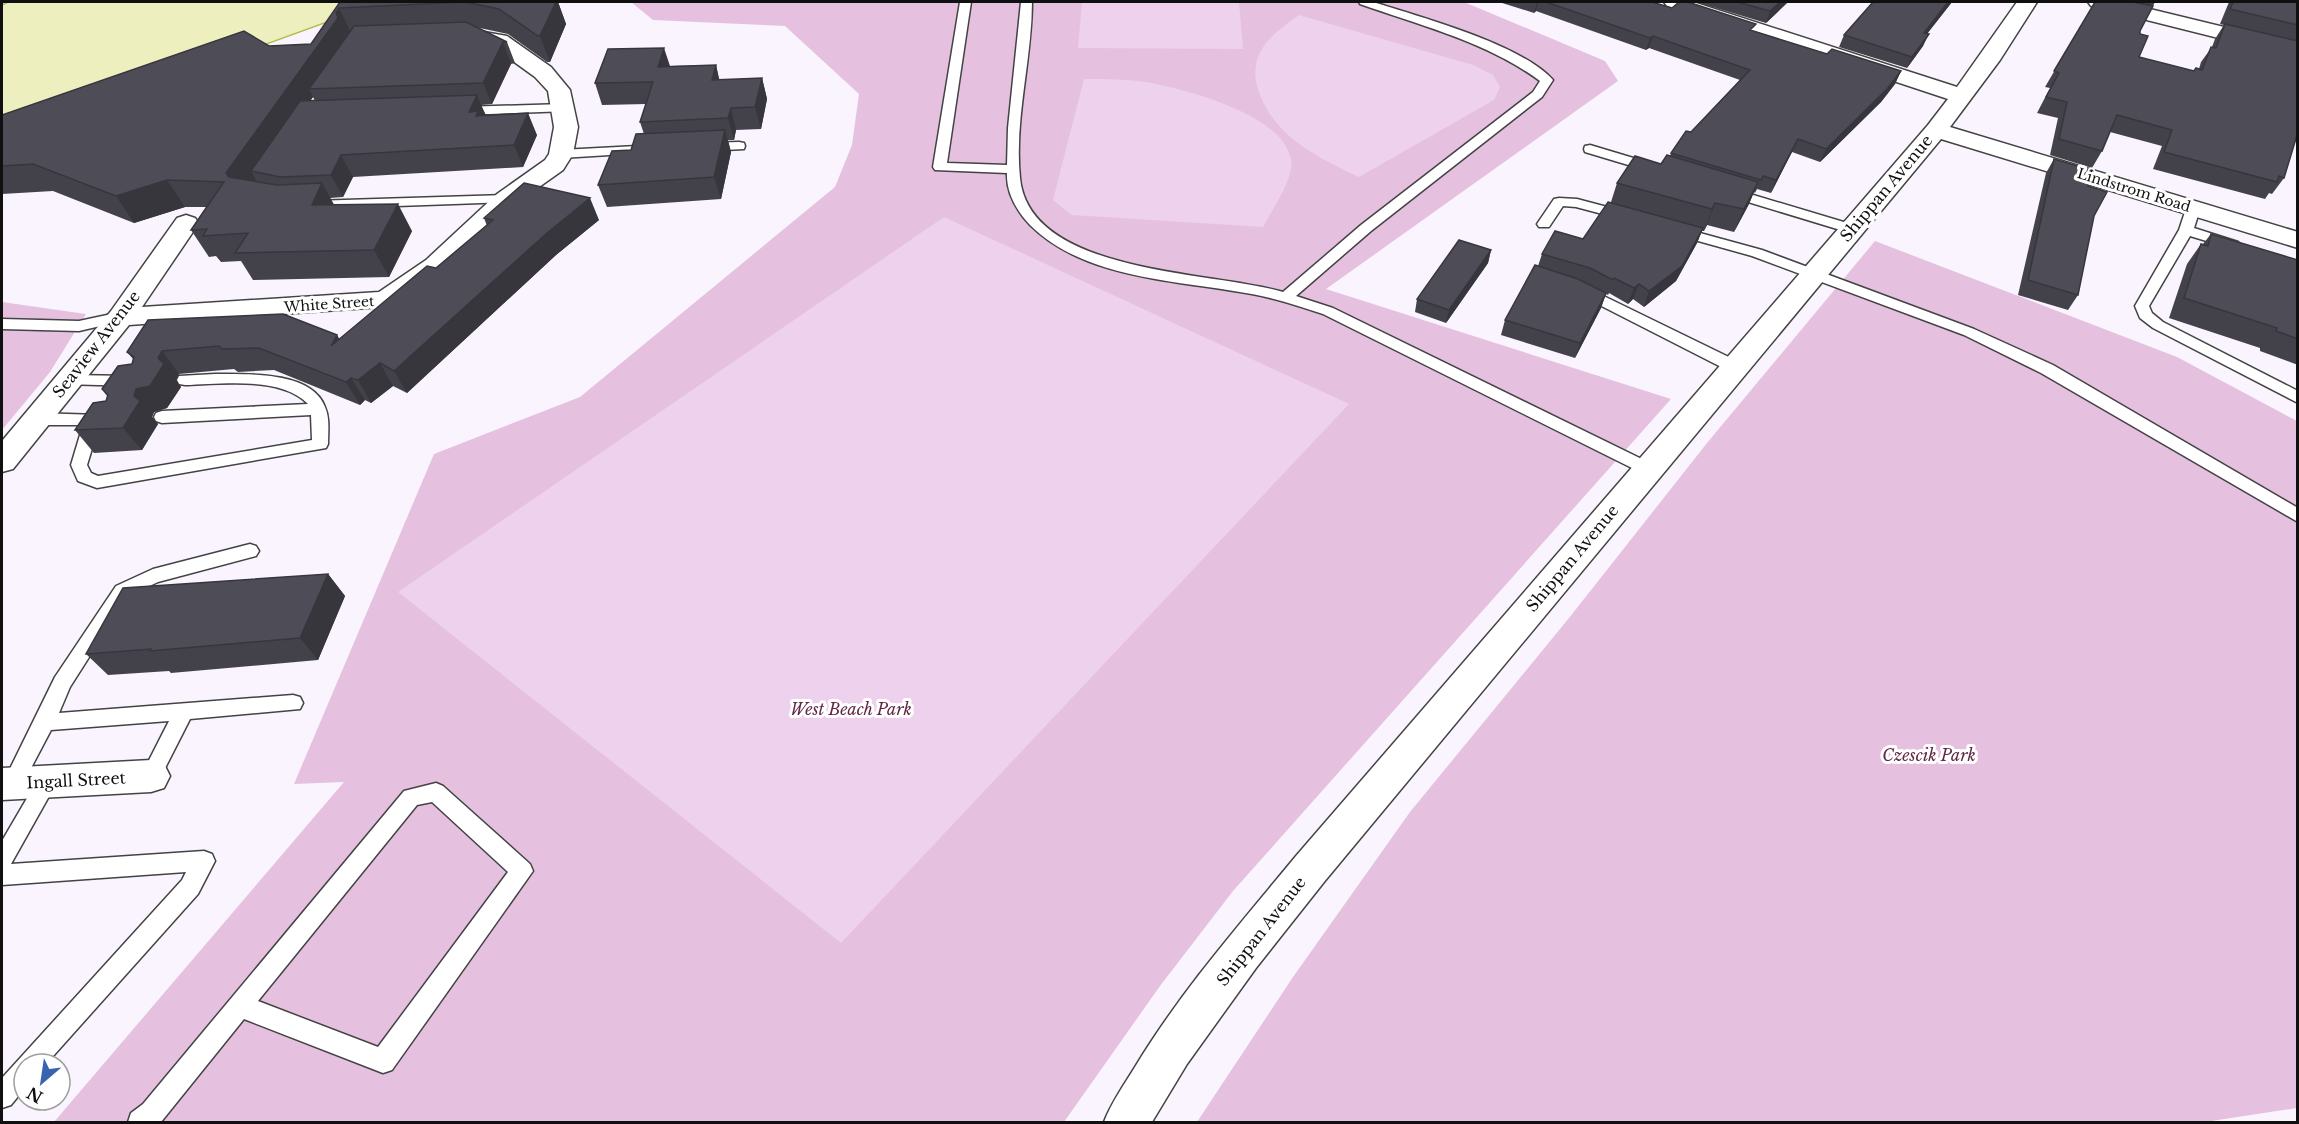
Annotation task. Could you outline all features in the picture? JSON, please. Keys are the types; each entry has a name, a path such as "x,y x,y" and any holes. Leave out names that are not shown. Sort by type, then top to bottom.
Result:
{"street":[{"path":"1674,2 1962,96"},
{"name":"Shippan Avenue","path":"1127,1122 1171,1048 1248,946 1813,273 1936,130 2027,2"},
{"path":"2098,2 2298,52"},
{"path":"441,36 475,35 499,41 543,72 559,90 564,108 566,127 561,154"},
{"name":"Lindstrom Road","path":"1936,130 2189,220 2298,240"},
{"name":"White Street","path":"121,317 386,300 435,266 506,199 554,165 561,154"},
{"name":"Seaview Avenue","path":"2,460 121,317 186,224"},
{"name":"Ingall Street","path":"20,783 151,776"}],"lane":[{"path":"965,2 940,167 1012,169"},
{"path":"1027,2 1012,169 1018,199 1030,219 1048,235 1075,252 1136,271 1270,293 1328,311 1648,469"},
{"path":"1286,298 1366,228 1538,94 1546,80 1531,67 1486,45 1364,2"},
{"path":"447,112 564,108"},
{"path":"691,148 739,146"},
{"path":"1590,149 1670,174"},
{"path":"561,154 656,150"},
{"path":"1716,188 1852,229"},
{"path":"293,206 506,199"},
{"path":"1544,224 1559,202 1576,203 1633,219"},
{"path":"2242,247 2189,220 2142,306 2145,315 2158,325 2298,398"},
{"path":"1667,228 1757,253 1969,332 2047,369 2298,516"},
{"path":"1569,286 1662,328 1735,367"},
{"path":"2,324 79,326 121,317"},
{"path":"36,419 99,419 80,465 84,477 98,482 320,444 318,409 314,399 299,390 267,379 185,380"},
{"path":"69,380 141,381"},
{"path":"162,417 318,409"},
{"path":"2,860 20,783 62,683 122,591 153,576 250,551"},
{"path":"45,722 293,703"},
{"path":"151,776 185,710"},
{"path":"140,1122 152,1113 411,797 436,792 522,871 383,1061 241,1006"},
{"path":"2,875 204,861 190,887 41,1052"},
{"path":"2,1096 12,1085"}],"green space":[{"name":"West Beach Park","path":"631,2 1464,2 1605,61 1618,81 1326,289 1671,399 1233,891 1160,986 1064,1122 54,1122 63,1112 72,1112 72,1101 344,782 294,784 434,454 580,397 835,187 852,145 859,94 785,26 653,20"},
{"path":"1082,2 1239,2 1243,49 1078,48"},
{"path":"1299,15 1473,65 1493,75 1500,87 1494,100 1359,177 1313,153 1286,133 1265,106 1258,89 1255,69 1259,54 1274,35"},
{"path":"1084,79 1144,82 1189,92 1233,108 1272,130 1285,144 1291,160 1291,168 1282,194 1263,227 1072,215 1053,200"},
{"path":"944,217 1349,404 841,943 398,592"},
{"name":"Czescik Park","path":"1875,241 2177,357 2297,421 2297,1108 2205,1122 1197,1122 1293,977 1410,812 1569,618 1707,443"},
{"path":"2,302 86,314 50,372 2,430"}],"shaded area":[{"path":"8,2 382,2 2,140 2,5"}],"building":[{"path":"340,2 465,2 339,8 336,13 338,18 226,173 229,177 277,185 322,183 312,205 398,204 374,250 235,253 248,233 203,236 207,229 191,230 224,182 167,180 116,196 33,164 2,166 2,115 244,31 269,46 311,44"},
{"path":"465,2 556,2 538,36 499,9"},
{"path":"1546,2 1652,2 1672,8 1679,2 1688,2 1756,24 1750,30 1827,54 1832,49 1901,71 1887,89 1826,149 1798,139 1776,180 1763,176 1761,180 1671,153 1686,131 1691,132 1750,70"},
{"path":"1737,2 1780,2 1770,11"},
{"path":"1873,2 1948,2 1924,33 1929,34 1912,57 1844,35"},
{"path":"2095,2 2133,2 2153,6 2140,31 2140,34 2148,36 2139,57 2194,71 2196,68 2202,70 2211,47 2216,48 2225,24 2298,41 2298,132 2284,178 2279,176 2277,182 2164,152 2172,130 2117,115 2102,151 2059,139 2067,102 2046,97 2059,73 2054,71"},
{"path":"2233,2 2298,2 2298,25 2230,9"},
{"path":"466,22 507,42 503,42 483,83 309,89 354,26"},
{"path":"664,48 658,67 716,65 712,80 762,78 755,107 731,108 728,118 640,122 653,82 595,83 608,49"},
{"path":"477,95 469,112 478,111 476,116 528,113 514,145 341,155 331,175 280,177 251,171 300,101"},
{"path":"725,130 714,177 598,185 612,151 631,150 636,134"},
{"path":"1667,155 1758,182 1744,209 1715,203 1712,209 1617,183 1635,156 1661,164"},
{"path":"2054,159 2094,171 2088,186 2107,192 2094,216 2078,295 2028,280"},
{"path":"524,183 590,198 547,233 394,371 380,363 358,380 351,378 346,382 259,348 222,349 219,346 162,351 158,358 164,364 150,386 136,389 134,396 140,401 123,428 75,430 93,403 106,401 108,395 102,389 118,366 132,364 134,357 127,352 148,320 283,314 337,335 331,346 427,266 436,268 493,220 484,218"},
{"path":"1608,202 1703,228 1682,266 1649,291 1639,284 1634,288 1590,268 1542,254 1555,231 1583,239"},
{"path":"2211,234 2298,260 2298,339 2276,331 2277,328 2184,298 2201,244 2208,246"},
{"path":"1459,240 1491,250 1449,310 1417,299"},
{"path":"1535,265 1578,279 1606,293 1580,343 1505,320"},
{"path":"328,574 300,638 86,654 123,588"}]}
